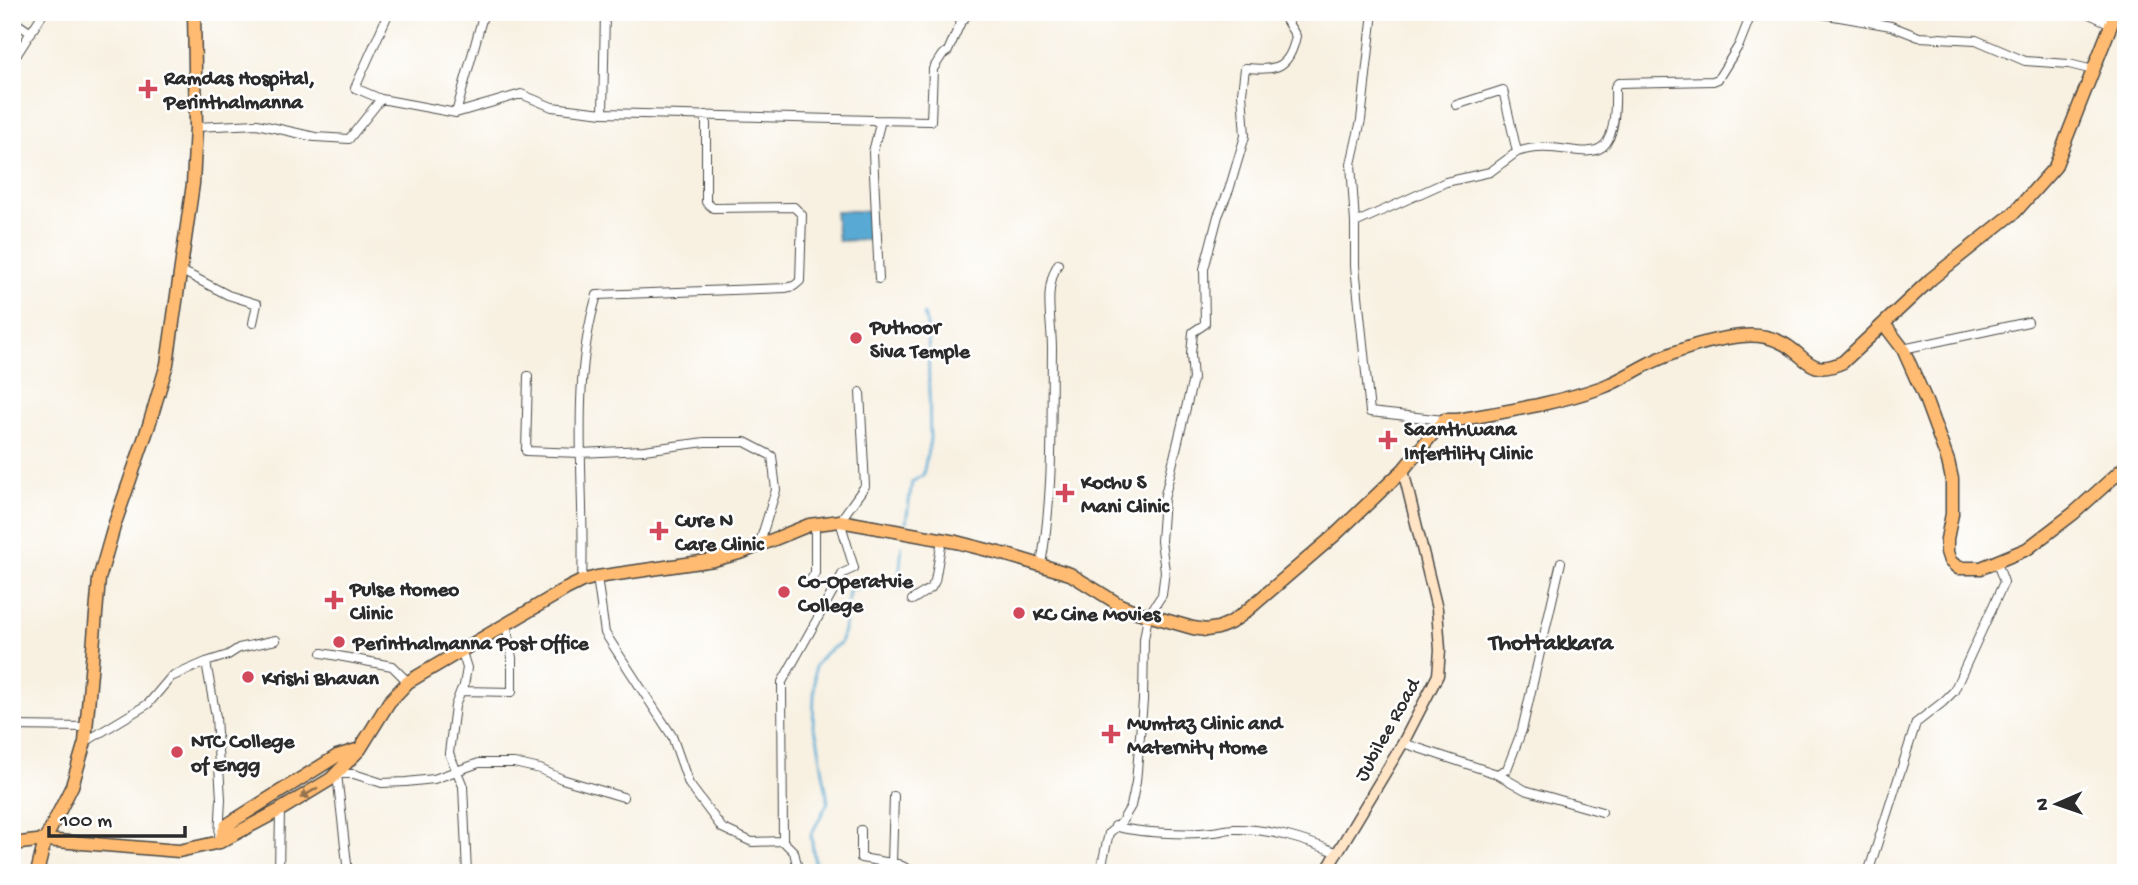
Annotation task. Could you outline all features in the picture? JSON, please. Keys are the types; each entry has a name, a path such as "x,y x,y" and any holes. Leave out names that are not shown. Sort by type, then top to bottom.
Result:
{"main road":[{"path":"37,873 45,841 72,786 85,742 99,579 166,364 193,184 196,127 194,12"},
{"path":"12,844 45,841 179,850 220,842 280,810 337,774 360,749 389,702 408,682 460,649 582,581 597,576 743,552 816,524 840,522 942,540 1041,564 1070,574 1120,604 1148,616 1206,630 1230,623 1336,534 1403,470 1444,420 1544,405 1604,386 1679,352 1740,336 1780,342 1811,366 1832,367 1843,362 1931,279 2015,212 2055,167 2113,18"},
{"path":"1884,324 1903,349 1948,461 1952,514 1947,539 1950,561 1958,568 1968,569 1997,563 2036,543 2126,466"},
{"name":"Jubilee Road","path":"1325,873 1403,743 1438,675 1440,650 1437,610 1403,470"},
{"path":"220,842 226,826 233,821 337,756 360,749"}],"street":[{"path":"12,62 44,12"},
{"path":"389,12 355,88 381,99 456,113 522,94 552,107 603,113 931,121 933,69 948,51 960,24 969,12"},
{"path":"456,113 484,12"},
{"path":"603,113 605,12"},
{"path":"1100,873 1108,834 1121,823 1131,806 1136,782 1143,701 1144,639 1148,616 1162,595 1165,571 1161,541 1164,499 1194,379 1191,354 1193,332 1205,324 1204,269 1218,216 1229,190 1245,136 1242,93 1245,68 1265,69 1280,65 1292,55 1296,36 1281,12"},
{"path":"1373,12 1361,120 1351,164 1356,223 1355,266 1370,412 1444,420"},
{"path":"1356,223 1446,182 1490,172 1517,152 1533,146 1594,152 1609,140 1613,124 1615,87 1618,83 1713,82 1718,79 1739,45 1752,12"},
{"path":"1811,12 1891,26 1919,37 1976,40 2025,61 2069,64 2093,71"},
{"path":"2085,12 2113,18"},
{"path":"12,20 31,33"},
{"path":"1456,105 1503,90 1517,152"},
{"path":"196,127 257,124 315,137 349,139 381,99"},
{"path":"582,581 580,453 583,370 590,317 597,295 785,288 800,281 802,215 799,209 713,208 706,202 706,115"},
{"path":"874,120 880,124 873,152 879,279"},
{"path":"1041,564 1048,529 1052,340 1048,305 1054,271 1058,264"},
{"path":"180,270 228,295 257,304 253,323"},
{"path":"1903,349 2028,321"},
{"path":"528,376 526,451 580,453 644,450 705,442 745,442 772,456 776,490 759,545"},
{"path":"799,873 794,852 783,841 782,682 843,573 853,568 840,522 865,486 860,392"},
{"path":"808,584 815,573 816,524"},
{"path":"912,600 931,588 935,581 942,540"},
{"path":"1497,774 1507,769 1522,730 1561,562"},
{"path":"1868,873 1916,723 1954,691 2004,582 1997,563"},
{"path":"597,576 604,633 672,736 689,784 722,828 752,842 783,841"},
{"path":"467,873 463,786 449,753 451,726 461,690 512,691 512,658 506,623"},
{"path":"85,742 148,704 171,677 228,655 239,648 276,639"},
{"path":"460,649 467,668 463,691"},
{"path":"322,653 392,666 408,682"},
{"path":"206,662 216,717 221,799 220,842"},
{"path":"12,726 86,727"},
{"path":"1403,743 1497,774 1525,790 1602,812"},
{"path":"348,873 337,774 354,774 382,783 434,779 479,763 514,763 623,797"},
{"path":"892,863 894,796"},
{"path":"279,873 280,810"},
{"path":"1115,826 1148,832 1209,833 1230,829 1265,831 1313,843 1338,853"},
{"path":"861,830 861,858 904,866 917,873"}],"water":[{"path":"835,211 870,211 873,239 838,241"}],"waterway":[{"path":"906,522 912,482 923,475 930,440 928,330 924,314"},
{"path":"816,873 811,835 828,802 813,726 815,666 823,655 840,643 849,591 899,578 902,545"}],"place":[{"name":"Ramdas Hospital, Perinthalmanna","path":"148,89"},
{"name":"Puthoor Siva Temple","path":"856,338"},
{"name":"Saanthwana Infertility Clinic","path":"1388,440"},
{"name":"Kochu S Mani Clinic","path":"1065,493"},
{"name":"Cure N Care Clinic","path":"659,531"},
{"name":"Co-Operatvie College","path":"784,592"},
{"name":"Pulse Homeo Clinic","path":"334,600"},
{"name":"KC Cine Movies","path":"1019,613"},
{"name":"Perinthalmanna Post Office","path":"339,642"},
{"name":"Krishi Bhavan","path":"248,677"},
{"name":"Mumtaz Clinic and Maternity Home","path":"1111,734"},
{"name":"NTC College of Engg","path":"177,752"}],"district":[{"name":"Thottakkara","path":"1551,641"}]}
